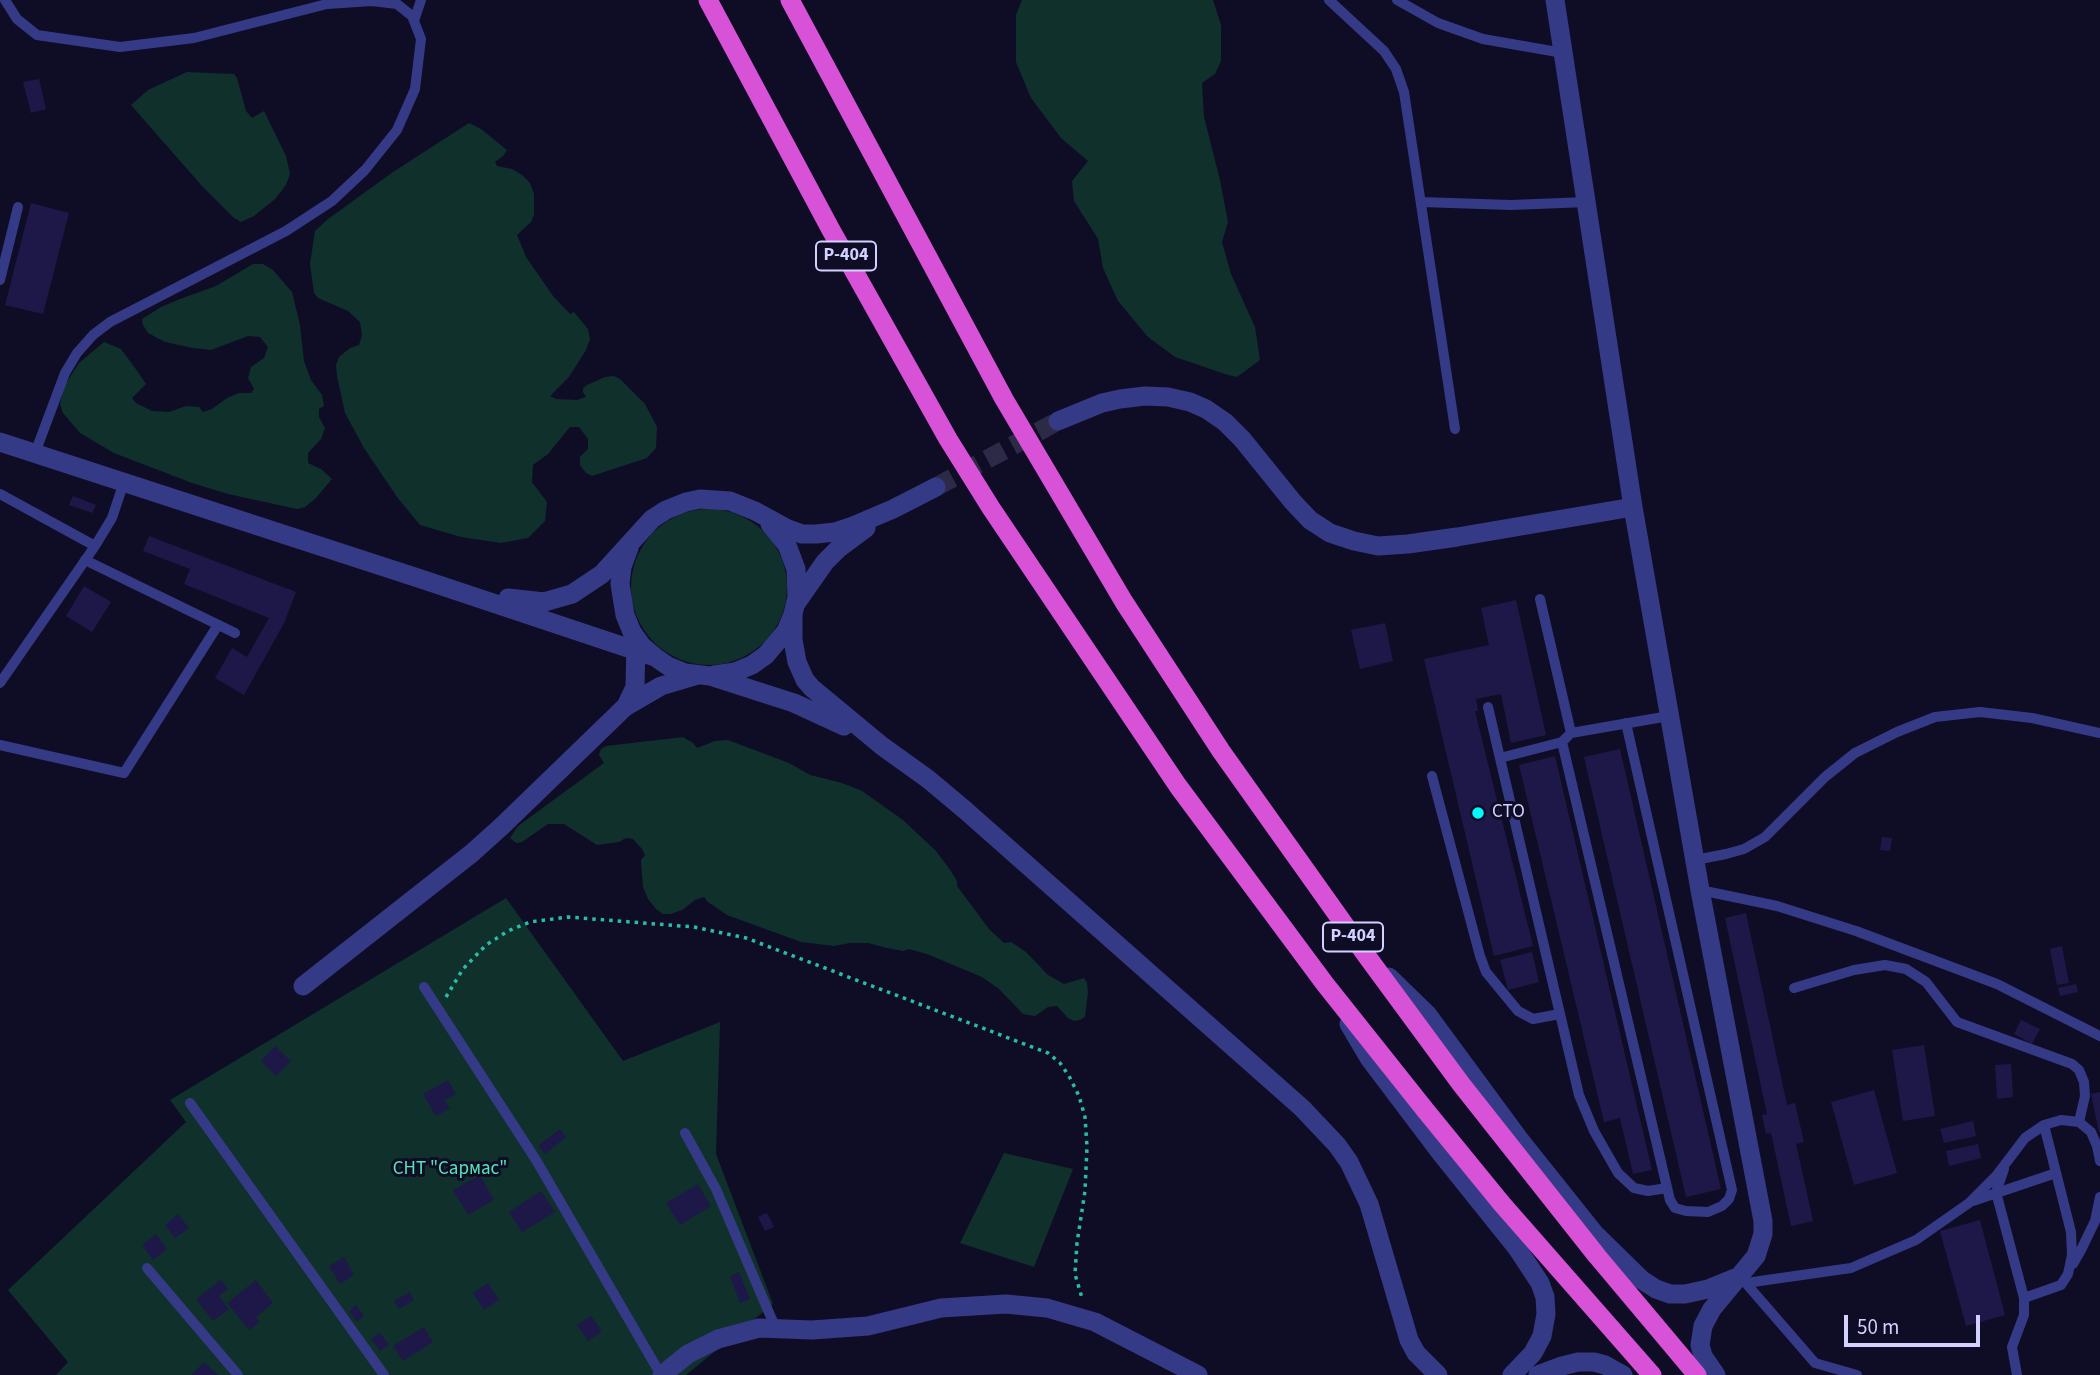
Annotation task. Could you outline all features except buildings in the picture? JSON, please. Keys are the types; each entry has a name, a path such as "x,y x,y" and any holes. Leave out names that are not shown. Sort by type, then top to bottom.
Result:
{"highway":[{"name":"Р-404","path":"708,0 948,439 990,508 1178,786 1325,984 1502,1204 1652,1375"},
{"name":"Р-404","path":"790,0 965,329 1067,508 1124,602 1221,751 1366,955 1542,1188 1698,1375"}],"street":[{"path":"1555,0 1633,507 1700,890 1763,1222 1763,1234 1756,1256 1742,1279 1707,1316 1701,1335 1703,1356 1716,1375"},
{"path":"1058,421 1102,403 1120,399 1168,397 1189,402 1206,409 1225,422 1310,520 1330,533 1378,545 1457,537 1633,507"},
{"path":"0,442 646,654 685,673 704,675 794,703 882,746"},
{"path":"421,579 520,601 557,600 580,590 602,574 652,519 686,502 717,499 730,501 802,534 835,533 893,509 936,486"},
{"path":"303,986 472,853 625,707 661,686 704,675 735,672 752,665 765,655 786,631 802,592 825,562 839,548 893,509"},
{"path":"755,511 773,525 792,556 797,585 794,610 795,651 806,680 827,702 976,819 1301,1108 1336,1145 1349,1162 1369,1204 1401,1318 1409,1340 1430,1375"},
{"path":"639,533 629,548 622,567 620,584 625,615 646,654"},
{"path":"625,707 646,654"},
{"path":"1366,955 1427,1014 1594,1233 1642,1280 1671,1294 1685,1294 1742,1279"},
{"path":"1325,984 1369,1058 1517,1248 1540,1283 1545,1297 1546,1314 1542,1336 1533,1353 1511,1375"},
{"path":"662,1375 688,1354 718,1339 759,1328 812,1330 868,1326 941,1308 1006,1304 1047,1308 1095,1322 1198,1375"},
{"path":"1416,1353 1438,1375"},
{"path":"1539,1375 1578,1362 1605,1365 1623,1375"}],"lane":[{"path":"5,0 17,19 37,35 120,47 194,38 327,4 372,1 397,4 412,16 421,39 415,89 397,130 365,170 332,201 286,231 110,322 93,335 77,353 65,373 35,453"},
{"path":"314,0 327,4"},
{"path":"414,21 421,0"},
{"path":"1329,0 1384,51 1396,69 1404,92 1455,429"},
{"path":"1396,0 1438,23 1483,39 1564,53"},
{"path":"1420,202 1511,205 1587,202"},
{"path":"0,280 18,207"},
{"path":"0,683 95,546 111,518 124,482"},
{"path":"0,494 95,546"},
{"path":"85,560 235,634"},
{"path":"1540,598 1571,733"},
{"path":"0,745 124,773 218,625"},
{"path":"1488,707 1579,1095 1594,1131 1618,1173 1634,1188 1648,1191 1667,1188"},
{"path":"1695,860 1744,849 1765,837 1825,776 1856,753 1897,732 1935,717 1980,712 2032,718 2100,733"},
{"path":"1500,758 1562,742 1571,733 1669,716"},
{"path":"1562,742 1670,1200 1675,1208 1708,1212 1722,1206 1732,1190 1626,723"},
{"path":"1432,776 1486,972 1518,1011 1533,1019 1560,1014"},
{"path":"1700,890 1777,906 1856,931 1997,984 2100,1036"},
{"path":"1794,988 1885,965 1906,969 1926,982 1957,1022 2072,1064 2079,1070 2084,1082 2085,1096 2079,1122"},
{"path":"424,987 536,1160 662,1375"},
{"path":"190,1103 384,1375"},
{"path":"1742,1279 1834,1271 1860,1265 1916,1240 1969,1203 1996,1176 2025,1138 2044,1125 2061,1120 2079,1122 2091,1132 2100,1161"},
{"path":"2044,1125 2071,1232 2071,1266"},
{"path":"685,1133 716,1189 776,1329"},
{"path":"2008,1160 1996,1192 2024,1298 2024,1315 2012,1347 2017,1375"},
{"path":"1969,1203 2056,1173"},
{"path":"2024,1298 2061,1285 2095,1221 2100,1197"},
{"path":"147,1268 238,1375"},
{"path":"1742,1279 1815,1363 1819,1375"},
{"path":"1815,1363 1857,1375"}],"path":[{"path":"439,1009 463,969 486,945 508,931 530,922 568,917 694,927 746,938 1048,1053 1069,1076 1085,1117 1085,1191 1077,1243 1076,1274 1081,1296 1095,1322"}],"green space":[{"path":"1022,0 1213,0 1221,25 1221,61 1215,74 1202,83 1204,117 1228,222 1222,242 1231,274 1255,327 1260,360 1237,377 1175,357 1148,337 1118,301 1103,268 1098,239 1074,201 1072,181 1088,161 1061,138 1031,98 1016,62 1016,15"},
{"path":"187,72 234,74 246,111 252,118 264,111 286,156 290,174 286,185 275,199 254,216 241,222 202,186 131,105 148,90"},
{"path":"469,123 507,150 495,162 497,166 512,169 530,183 534,194 534,215 531,222 517,235 526,257 553,296 570,314 574,312 588,329 590,339 586,350 569,377 550,396 577,400 586,397 583,388 587,385 614,376 645,404 657,427 656,448 647,458 592,476 580,465 580,457 588,449 588,439 579,427 570,427 548,454 533,465 532,482 547,502 545,521 528,538 501,543 461,537 420,525 397,497 364,448 345,413 337,376 336,365 339,357 359,345 362,335 360,322 348,311 318,298 314,293 310,264 315,231 328,219 393,172"},
{"path":"253,264 263,264 273,270 292,292 300,325 304,361 311,380 322,395 324,406 319,409 319,417 325,428 321,439 308,453 308,463 321,469 332,479 315,499 305,507 297,509 192,483 114,453 80,433 63,413 60,404 64,386 79,363 104,342 121,349 138,372 146,384 132,398 152,411 169,412 186,406 199,407 203,412 239,393 251,393 254,389 248,378 251,367 264,358 268,347 260,337 248,336 211,350 193,348 165,342 148,333 142,319 161,307 216,286"},
{"path":"709,509 739,515 764,532 781,557 787,587 781,617 764,642 739,659 709,665 679,659 654,642 637,617 631,587 637,557 654,532 679,515"},
{"path":"683,737 697,748 715,741 728,740 789,763 810,775 862,791 903,820 936,851 957,881 957,886 989,929 1004,943 1011,942 1026,952 1048,975 1064,984 1084,978 1088,992 1085,1017 1074,1021 1057,1006 1048,1007 1035,1016 1023,1014 999,989 982,977 927,954 868,943 834,946 801,942 727,915 704,897 682,910 663,914 648,899 643,887 641,860 645,855 633,839 626,838 619,842 597,845 564,824 548,824 522,842 516,843 510,838 518,826 604,763 599,755 601,749 606,746"},
{"name":"СНТ \"Сармас\"","path":"506,898 623,1061 720,1022 716,1154 773,1304 686,1375 56,1375 68,1362 8,1290 186,1122 170,1100"},
{"path":"1004,1153 1073,1169 1034,1267 960,1243"}],"tunnel":[{"path":"936,487 1058,421"}],"place":[{"name":"СТО","path":"1478,813"}]}
